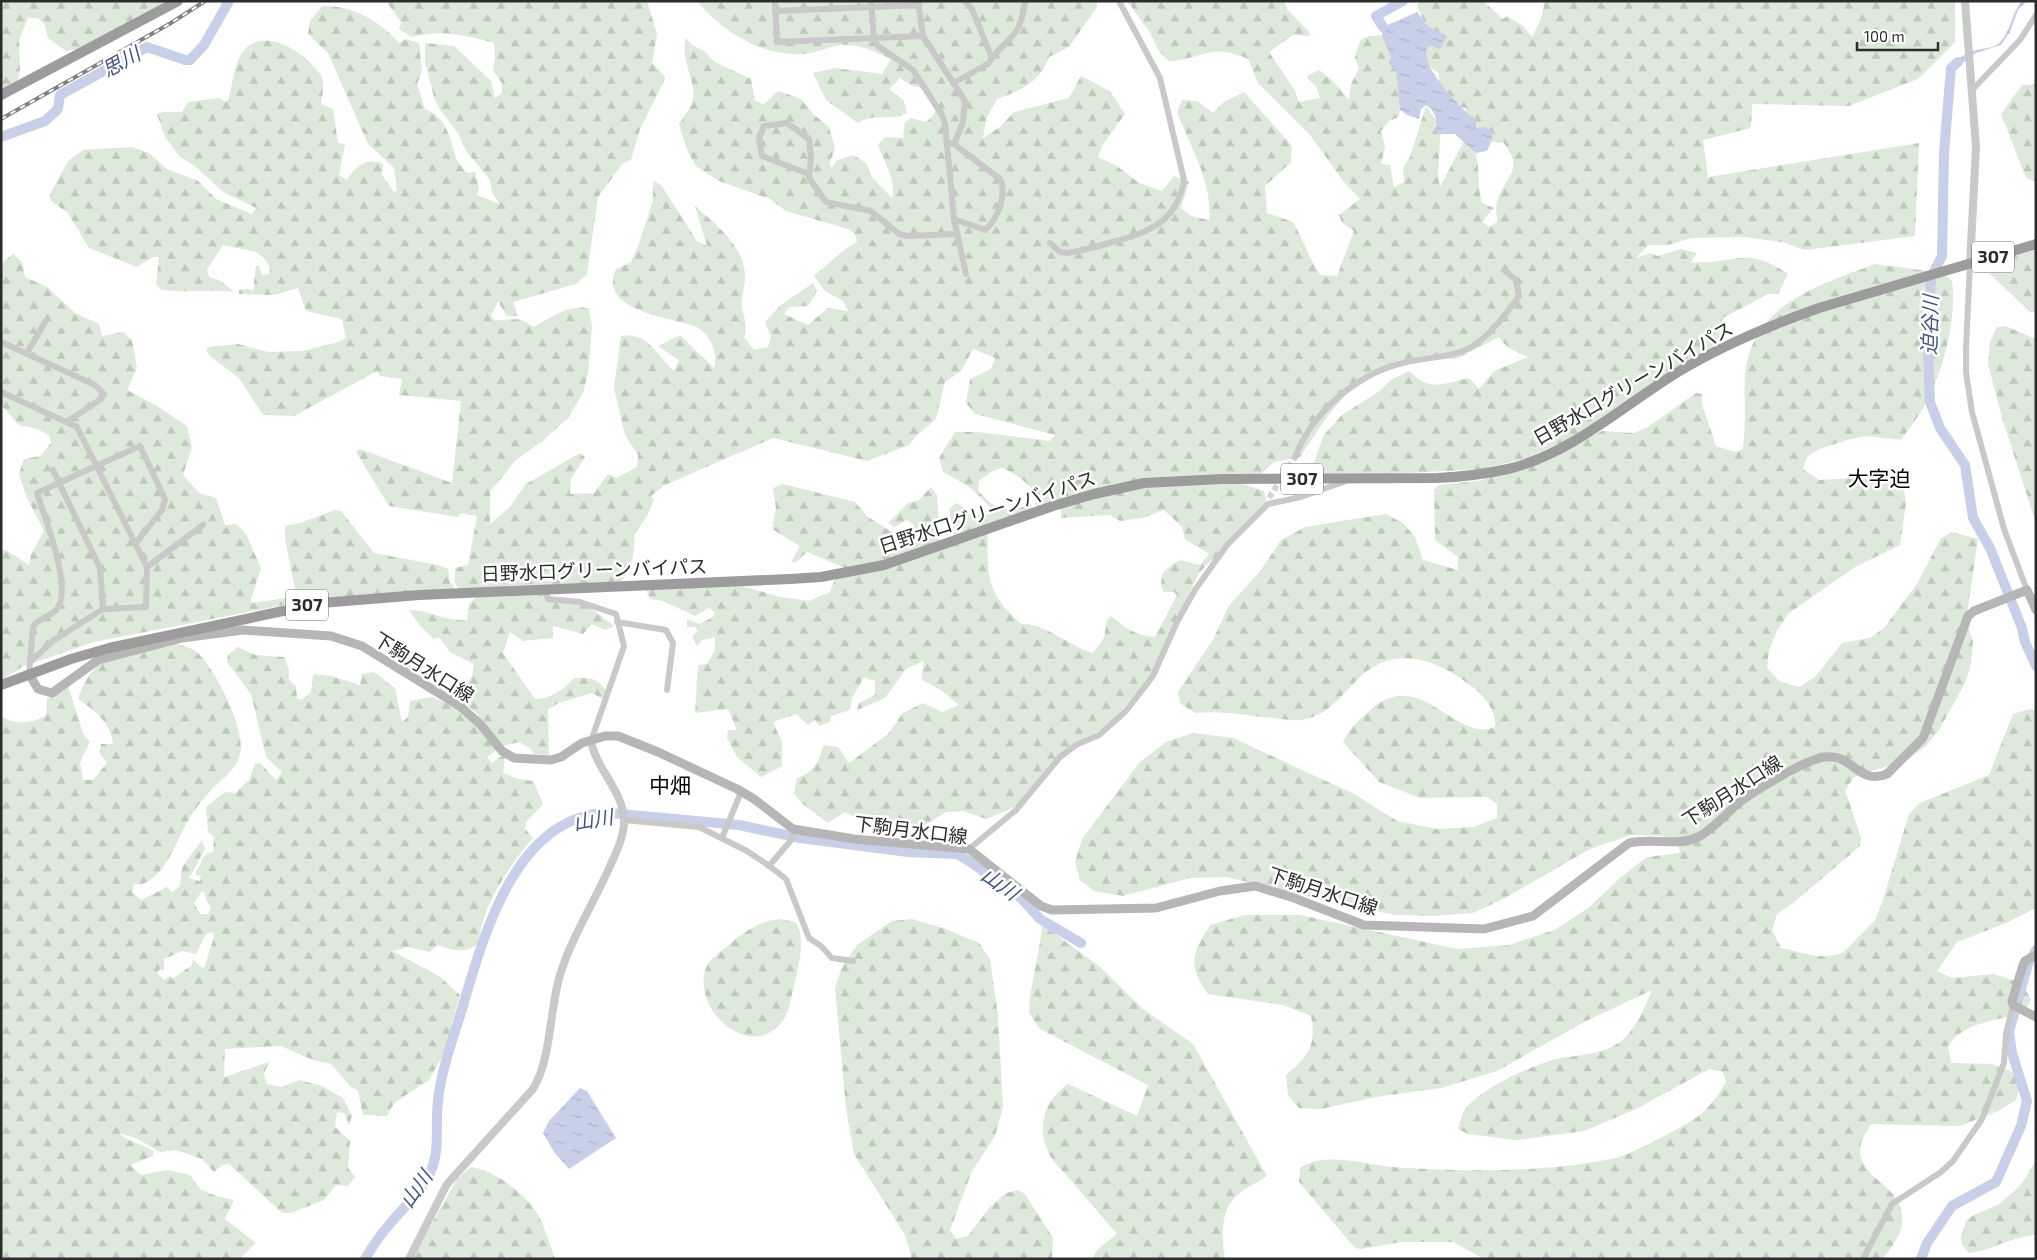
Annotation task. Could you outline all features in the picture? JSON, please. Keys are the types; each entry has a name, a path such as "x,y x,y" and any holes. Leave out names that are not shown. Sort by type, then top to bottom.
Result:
{"highway":[{"path":"1,95 178,1"},
{"name":"日野水口グリーンバイパス","path":"1,685 118,646 321,603 374,598 545,589 821,577 884,565 1053,506 1094,494 1144,483 1222,479 1352,479 1466,476 1509,469 1563,447 1678,372 1745,338 1820,308 1926,275 2036,244"}],"main road":[{"path":"2027,590 2036,610"},
{"name":"下駒月水口線","path":"36,686 38,689 52,693 98,660 147,646 211,633 243,630 331,636 362,646 461,707 481,725 502,751 514,758 551,760 561,757 582,743 605,736 618,736 633,741 741,792 794,834 969,849 1041,906 1052,910 1156,908 1220,891 1255,886 1294,898 1364,925 1476,929 1520,921 1540,911 1624,845 1638,840 1692,840 1702,835 1741,802 1778,779 1824,756 1841,758 1866,776 1879,777 1887,774 1923,738 1968,616 1974,611 2027,590"},
{"path":"36,686 45,669"},
{"path":"30,674 36,686"},
{"path":"2036,955 2025,961 2023,965 2013,1005 2036,1017"}],"street":[{"path":"775,1 777,42 923,36"},
{"path":"965,1 972,9 991,56"},
{"path":"954,83 988,63 991,56 1016,32 1020,24 1025,1"},
{"path":"1050,243 1060,252 1067,254 1145,233 1163,221 1182,192 1184,180 1160,78 1119,1"},
{"path":"1965,1 1976,147 1970,264 1966,299 1966,372 1972,412 2004,529 2027,590"},
{"path":"776,11 871,4 918,3 923,36 965,101 966,107 954,144"},
{"path":"871,4 874,39 880,49 909,66 917,75 942,115 954,219 966,274"},
{"path":"1973,88 2020,40 2036,15"},
{"path":"809,174 762,156 759,138 764,126 789,124 809,139 811,158 809,174 816,190 826,202 871,211 898,234 907,236 957,234"},
{"path":"946,143 954,144 1000,179 1002,184 998,214 986,230 954,219"},
{"path":"1294,457 1308,432 1327,407 1370,375 1384,368 1406,362 1456,353 1472,346 1488,333 1520,296 1516,280 1504,270"},
{"path":"27,353 45,322"},
{"path":"1,342 95,384 104,394 101,399 68,421"},
{"path":"1,392 68,421 77,427 147,567 146,608 103,609 54,640 30,662"},
{"path":"30,674 34,624 56,610 62,595 61,573 37,494 140,446 165,499 162,510 136,543"},
{"path":"53,470 100,568 103,609"},
{"path":"969,849 1016,810 1060,757 1076,745 1104,731 1126,711 1153,676 1194,590 1227,545 1268,501 1301,497 1352,479"},
{"path":"147,567 203,525"},
{"path":"409,1259 447,1184 533,1089 539,1079 561,973 622,837 624,816 591,741 624,646 616,614 580,602 548,599 545,589"},
{"path":"617,622 668,628 673,643 667,690"},
{"path":"722,838 741,792"},
{"path":"624,816 699,827 722,838 769,866 786,880 809,938 821,946 832,958 853,961"},
{"path":"769,866 794,834"},
{"path":"1863,1259 1892,1204 1941,1172 1953,1162 1968,1143 1982,1119 2004,1063 2006,1034 2013,1005"}],"green space":[{"path":"1,1 173,1 80,49 66,51 48,38 45,25 38,18 28,18 19,40 20,70 17,84 1,90"},
{"path":"386,1 647,1 657,34 652,63 664,75 665,79 640,129 631,160 623,163 598,197 587,274 576,284 513,302 518,316 507,316 498,302 491,315 494,320 520,319 534,327 561,312 582,308 589,309 592,326 588,373 583,393 568,418 541,442 516,460 490,492 490,524 509,508 526,484 580,453 585,457 571,479 570,494 594,493 608,474 617,478 637,467 638,455 625,435 614,388 621,336 638,337 645,341 674,371 679,360 658,346 680,335 714,368 714,350 705,333 694,326 639,310 626,303 617,294 613,283 616,269 631,262 640,241 653,200 653,181 661,185 697,241 707,246 695,206 720,228 740,255 745,277 742,304 746,324 744,337 754,350 768,347 771,337 765,322 781,305 813,283 817,291 808,306 789,307 784,314 808,325 828,308 848,311 843,301 825,291 814,276 844,250 857,242 855,234 848,229 786,211 770,199 719,181 696,166 687,150 679,124 692,104 693,96 693,88 685,55 686,38 692,45 704,51 715,62 751,79 755,101 764,104 778,91 801,99 813,114 829,127 835,149 829,164 832,168 836,161 853,155 866,163 872,177 892,198 893,185 878,145 885,137 903,138 905,122 911,118 926,122 933,116 938,103 928,89 912,86 900,78 889,89 904,101 907,113 895,117 870,118 858,123 826,100 813,73 835,68 882,74 891,59 853,45 840,45 803,54 773,51 744,40 731,32 697,1 1097,1 1097,7 1069,47 1049,57 1041,73 1029,84 1022,89 997,99 986,119 983,138 1000,127 1014,112 1069,98 1081,76 1110,91 1125,114 1103,144 1098,157 1117,166 1139,183 1162,191 1174,176 1189,182 1181,208 1191,216 1209,220 1208,192 1204,178 1177,112 1182,100 1197,101 1213,113 1224,102 1244,92 1292,146 1291,162 1265,186 1267,213 1293,222 1320,275 1337,276 1354,231 1342,223 1339,215 1360,199 1343,181 1310,135 1258,83 1248,59 1235,54 1216,52 1169,61 1159,51 1149,31 1127,1 1284,1 1288,10 1309,32 1310,36 1293,35 1269,52 1294,89 1299,102 1320,98 1316,86 1307,76 1319,70 1333,81 1349,100 1351,84 1359,69 1355,57 1361,39 1369,36 1384,35 1398,75 1400,105 1399,117 1389,121 1381,131 1385,147 1381,164 1390,165 1394,187 1404,182 1403,168 1410,157 1426,106 1441,124 1438,175 1440,187 1464,141 1470,139 1476,155 1482,203 1494,208 1482,222 1489,227 1497,222 1497,202 1512,172 1513,160 1503,142 1497,143 1471,131 1465,117 1466,108 1456,107 1439,85 1439,73 1431,68 1425,58 1427,35 1425,24 1417,5 1421,1 1483,1 1503,19 1507,16 1523,26 1532,37 1541,19 1545,1 1955,1 1955,42 1918,79 1849,106 1752,104 1751,128 1703,140 1708,177 1919,143 1915,236 1805,250 1782,242 1744,237 1691,238 1668,245 1648,245 1636,258 1650,253 1657,256 1681,249 1697,253 1691,262 1750,258 1773,265 1788,274 1778,294 1768,294 1723,318 1719,333 1723,340 1565,441 1524,459 1483,469 1407,473 1295,474 1295,467 1314,463 1323,436 1342,415 1378,392 1391,380 1409,371 1423,382 1437,385 1469,378 1479,389 1494,371 1528,357 1508,347 1499,337 1456,359 1400,360 1360,377 1327,417 1300,457 1274,462 1261,474 1164,478 1037,507 1036,503 1039,498 1023,480 1002,468 991,472 979,481 978,491 985,498 1000,508 1011,509 1029,506 1031,509 954,538 949,509 956,503 975,514 984,515 994,511 968,486 943,472 939,458 955,432 977,432 1050,441 1055,435 975,414 966,403 970,379 991,369 995,358 973,349 961,371 945,382 936,419 915,437 909,445 867,461 773,438 665,485 651,496 654,500 647,516 634,535 632,560 627,573 620,582 459,589 455,583 455,568 468,565 477,516 460,513 458,517 389,506 356,452 360,449 452,483 461,401 399,395 402,379 380,376 377,371 294,416 263,415 239,378 210,356 206,350 209,347 238,344 268,352 302,351 335,343 346,338 342,319 306,311 298,288 274,295 239,294 239,290 248,289 253,291 256,265 259,266 262,275 269,274 270,268 265,259 256,252 223,245 207,269 209,277 221,281 234,292 162,290 156,285 159,257 153,257 137,267 89,248 68,213 51,201 50,194 68,161 83,150 132,147 149,153 167,169 198,181 216,199 252,214 256,208 223,192 195,166 180,157 165,137 157,114 163,112 182,112 188,102 219,98 225,102 228,100 236,65 242,52 256,42 266,41 276,42 297,52 322,77 321,104 333,109 338,143 345,144 339,175 347,180 362,164 377,162 383,164 382,175 394,192 397,191 394,168 368,144 328,53 308,34 310,21 322,6 333,6 355,11 374,21 399,43 406,39 419,43 422,72 417,84 425,109 439,118 447,130 460,165 467,173 475,172 479,188 477,195 500,204 492,193 490,180 466,151 458,133 440,110 434,97 425,62 425,43 454,46 491,81 495,98 502,93 502,83 493,71 494,43 463,35 444,33 412,37 399,29 401,22"},
{"path":"2036,84 2036,182 2026,178 2001,114 2022,85"},
{"path":"2036,241 2036,312 2030,312 1984,268"},
{"path":"13,254 22,262 25,277 47,287 75,313 99,324 102,336 123,332 132,340 137,368 127,390 157,406 187,426 192,447 183,475 199,493 216,498 225,525 236,524 246,534 261,568 251,599 252,603 293,597 295,603 94,642 22,667 1,680 1,551 6,550 29,565 31,554 44,531 26,496 19,474 24,459 40,456 51,443 49,435 35,428 19,425 1,405 1,264"},
{"path":"1875,264 1943,273 1952,281 1953,311 1951,327 1939,373 1924,406 1901,440 1867,436 1850,439 1819,449 1807,457 1803,469 1819,480 1851,478 1894,480 1903,484 1906,503 1900,545 1855,567 1788,614 1777,631 1769,650 1767,668 1779,681 1799,687 1815,677 1842,643 1870,638 1884,628 1917,584 1941,538 1952,532 1978,539 1966,621 1973,641 1971,663 1965,683 1939,730 1926,746 1909,759 1854,777 1845,790 1861,838 1860,846 1793,903 1777,914 1772,930 1781,948 1823,956 1839,954 1846,950 1875,920 1909,814 1920,803 1989,775 2013,714 2030,709 2036,711 2036,908 2006,923 1957,942 1937,971 1952,978 1993,974 2022,983 2031,1000 2024,1013 1972,1027 1955,1038 1948,1046 1951,1063 1992,1064 2015,1073 2021,1084 2016,1100 1998,1111 1960,1126 1871,1124 1861,1145 1860,1152 1863,1162 1869,1171 1893,1194 1899,1204 1902,1215 1900,1233 1883,1259 1484,1259 1453,1242 1401,1242 1361,1249 1355,1248 1299,1182 1300,1168 1321,1160 1333,1159 1419,1169 1536,1169 1619,1157 1635,1151 1671,1132 1701,1113 1713,1101 1726,1082 1723,1072 1709,1069 1638,1108 1584,1131 1516,1140 1468,1134 1458,1129 1464,1111 1472,1102 1508,1078 1549,1061 1599,1052 1620,1042 1635,1025 1652,990 1586,1021 1497,1071 1441,1088 1376,1097 1321,1109 1299,1108 1288,1095 1286,1075 1305,1056 1312,1043 1313,1026 1311,1016 1283,1005 1208,994 1197,975 1194,959 1199,944 1210,925 1245,915 1300,915 1457,949 1509,945 1554,930 1587,909 1621,877 1647,857 1680,853 1679,847 1664,836 1631,835 1590,849 1503,899 1473,913 1434,916 1396,915 1353,907 1226,877 1190,878 1123,896 1094,891 1080,880 1075,862 1082,839 1140,762 1166,742 1193,733 1233,738 1354,794 1397,821 1437,829 1473,827 1497,818 1497,804 1487,797 1420,798 1379,782 1343,742 1350,730 1367,713 1386,699 1403,696 1420,699 1465,725 1480,729 1495,727 1492,710 1486,700 1474,688 1445,669 1430,663 1400,658 1385,662 1370,669 1325,711 1301,720 1225,713 1195,713 1180,703 1178,692 1214,638 1228,607 1261,570 1281,540 1305,527 1386,514 1403,523 1415,537 1423,560 1458,570 1458,557 1435,540 1434,490 1439,485 1478,481 1538,462 1602,431 1634,433 1648,427 1696,393 1702,394 1702,404 1716,446 1736,452 1743,449 1746,365 1756,338 1767,322 1799,296"},
{"path":"2005,326 2036,339 2036,523 2003,421 1988,364 1990,342 1997,327"},
{"path":"1240,483 1264,491 1267,504 1199,573 1149,679 1116,717 1097,732 1071,745 1015,807 986,819 964,811 946,812 925,825 856,818 845,812 828,823 804,805 794,794 797,778 803,776 815,766 823,745 838,747 849,763 888,734 903,713 923,703 942,712 959,705 942,691 921,679 924,661 906,669 885,698 857,710 859,703 875,695 875,681 864,677 852,698 850,710 831,716 830,722 819,726 815,720 808,725 796,714 773,722 782,742 782,766 761,777 737,757 727,738 728,730 737,730 728,709 695,713 698,665 707,664 715,650 715,637 702,640 697,646 692,636 698,632 695,627 687,627 687,619 699,624 713,617 715,612 709,608 695,616 663,601 650,599 646,590 738,585 781,597 809,601 830,592 835,579 911,560 984,533 988,535 988,563 991,584 995,594 1010,613 1021,624 1039,627 1093,653 1104,638 1107,620 1111,616 1131,631 1155,637 1177,595 1174,592 1164,592 1161,586 1162,574 1176,561 1180,560 1200,565 1209,554 1185,539 1182,527 1164,510 1142,518 1120,521 1110,515 1061,518 1061,507 1106,494 1150,487"},
{"path":"783,484 855,502 868,517 901,538 902,546 912,543 909,531 914,525 907,520 894,527 888,523 908,503 919,500 931,487 937,495 940,544 847,569 807,552 795,563 791,562 800,546 772,529 776,509 773,488"},
{"path":"335,510 341,511 374,553 438,565 448,569 450,583 453,585 454,590 298,604 285,539 285,526 300,523"},
{"path":"532,592 558,600 587,605 614,626 605,630 592,624 583,634 553,626 553,638 523,641 510,632 503,653 535,699 541,699 556,693 574,678 596,680 606,690 603,699 592,693 559,703 548,709 549,755 534,754 531,749 520,742 502,746 487,757 492,763 503,755 505,757 503,773 518,779 533,781 543,804 526,822 525,829 533,838 515,860 498,887 485,915 479,943 474,947 464,950 454,950 437,945 430,952 408,947 392,951 439,976 460,995 443,1055 429,1080 394,1103 387,1116 363,1115 358,1091 350,1086 331,1064 313,1060 281,1046 225,1049 224,1077 269,1062 264,1074 267,1084 281,1087 299,1080 322,1086 343,1098 352,1116 349,1125 344,1113 337,1112 335,1127 350,1141 348,1168 355,1177 348,1186 336,1185 324,1200 291,1213 282,1213 229,1164 222,1165 214,1172 202,1159 176,1150 160,1152 136,1138 119,1133 125,1138 153,1151 153,1156 130,1165 141,1175 168,1170 190,1175 201,1190 234,1200 225,1219 256,1243 239,1259 1,1259 1,716 13,721 23,722 46,716 47,699 68,686 83,733 90,742 80,762 83,780 93,780 107,763 99,752 101,744 113,744 112,736 106,723 78,699 92,671 99,664 111,659 172,643 192,649 202,657 219,683 234,714 241,743 240,754 232,769 195,809 164,866 150,880 143,884 134,884 132,892 141,900 167,887 172,892 180,886 182,867 202,840 205,849 188,878 200,881 201,876 196,875 196,871 204,857 213,852 214,837 208,832 206,807 225,792 235,793 249,780 255,764 260,763 276,780 282,772 266,757 251,694 227,662 228,655 238,647 255,655 284,657 289,670 289,680 296,686 297,698 301,700 311,692 313,674 331,676 360,685 362,674 374,672 395,688 402,722 408,717 410,701 432,697 478,717 479,715 470,708 404,667 412,660 410,668 413,671 445,691 462,689 472,677 474,664 450,652 439,637 434,639 421,627 409,610 452,619 467,620 469,604 477,596","holes":["202,891 205,893 206,900 211,907 208,914 200,914 194,903","213,932 214,937 204,968 193,959 192,965 172,979 170,976 164,980 157,973 160,969 164,971 164,959 182,951 196,954 206,934"]},
{"path":"780,919 795,922 799,928 801,944 788,1011 780,1024 767,1034 753,1036 739,1033 725,1025 714,1013 707,999 704,983 706,968 716,955 747,931 759,924"},
{"path":"912,919 943,928 979,943 990,959 998,1016 1003,1107 995,1136 972,1171 950,1230 956,1239 968,1236 990,1207 1006,1193 1018,1190 1025,1194 1053,1238 1052,1259 912,1259 905,1235 854,1154 846,1108 835,988 842,967 857,945 892,921"},
{"path":"1043,925 1099,966 1143,1009 1193,1044 1267,1176 1243,1191 1228,1206 1223,1232 1225,1259 1092,1259 1098,1249 1117,1234 1049,1154 1043,1134 1045,1115 1053,1098 1068,1084 1137,1116 1148,1085 1040,1029 1029,1013 1030,997"},
{"path":"2036,1161 2036,1235 2019,1238 1969,1253 1962,1245 1961,1237 1966,1221 1974,1215 1998,1205 2020,1186"},
{"path":"471,1167 489,1172 498,1177 514,1188 528,1202 541,1220 555,1259 412,1259 457,1179"}],"water":[{"path":"2022,1 2027,1 2018,10 2010,32 2001,45 1976,53 1950,72 1949,78 1946,77 1953,64 1962,56 1972,51 1997,45 2003,39 2015,11"},
{"path":"1417,12 1428,26 1447,36 1441,49 1429,46 1426,56 1434,74 1449,94 1470,116 1476,118 1476,128 1486,127 1492,132 1493,138 1487,151 1476,153 1455,134 1437,134 1434,114 1426,105 1421,109 1419,119 1407,115 1400,110 1396,70 1388,63 1391,57 1381,28"},
{"path":"580,1088 587,1091 616,1138 569,1169 554,1152 543,1133 549,1121"}],"waterway":[{"name":"思川","path":"1,137 45,121 58,109 60,95 147,47 190,60 204,45 229,1"},
{"name":"思川","path":"1383,27 1376,16 1403,1"},
{"name":"迫谷川","path":"1958,62 1951,68 1944,153 1942,256 1931,277 1928,350 1930,402 1940,428 1965,465 1973,518 1990,548 2022,628 2025,642 2036,666"},
{"name":"山川","path":"365,1259 382,1233 419,1191 432,1168 437,1143 438,1101 445,1066 493,915 509,884 527,856 550,834 578,818 610,813 739,825 800,838 908,852 957,854 1022,899 1040,919 1081,943"},
{"name":"迫谷川","path":"1921,1259 1927,1243 1952,1206 1996,1182 2021,1126 2027,1101 2012,1053 2009,1032 2028,964 2036,950"}],"tunnel":[{"path":"1269,498 1295,457"}],"railway":[{"path":"1,119 171,23 205,1"}],"district":[{"name":"大字迫","path":"1879,479"},
{"name":"中畑","path":"670,786"}]}
